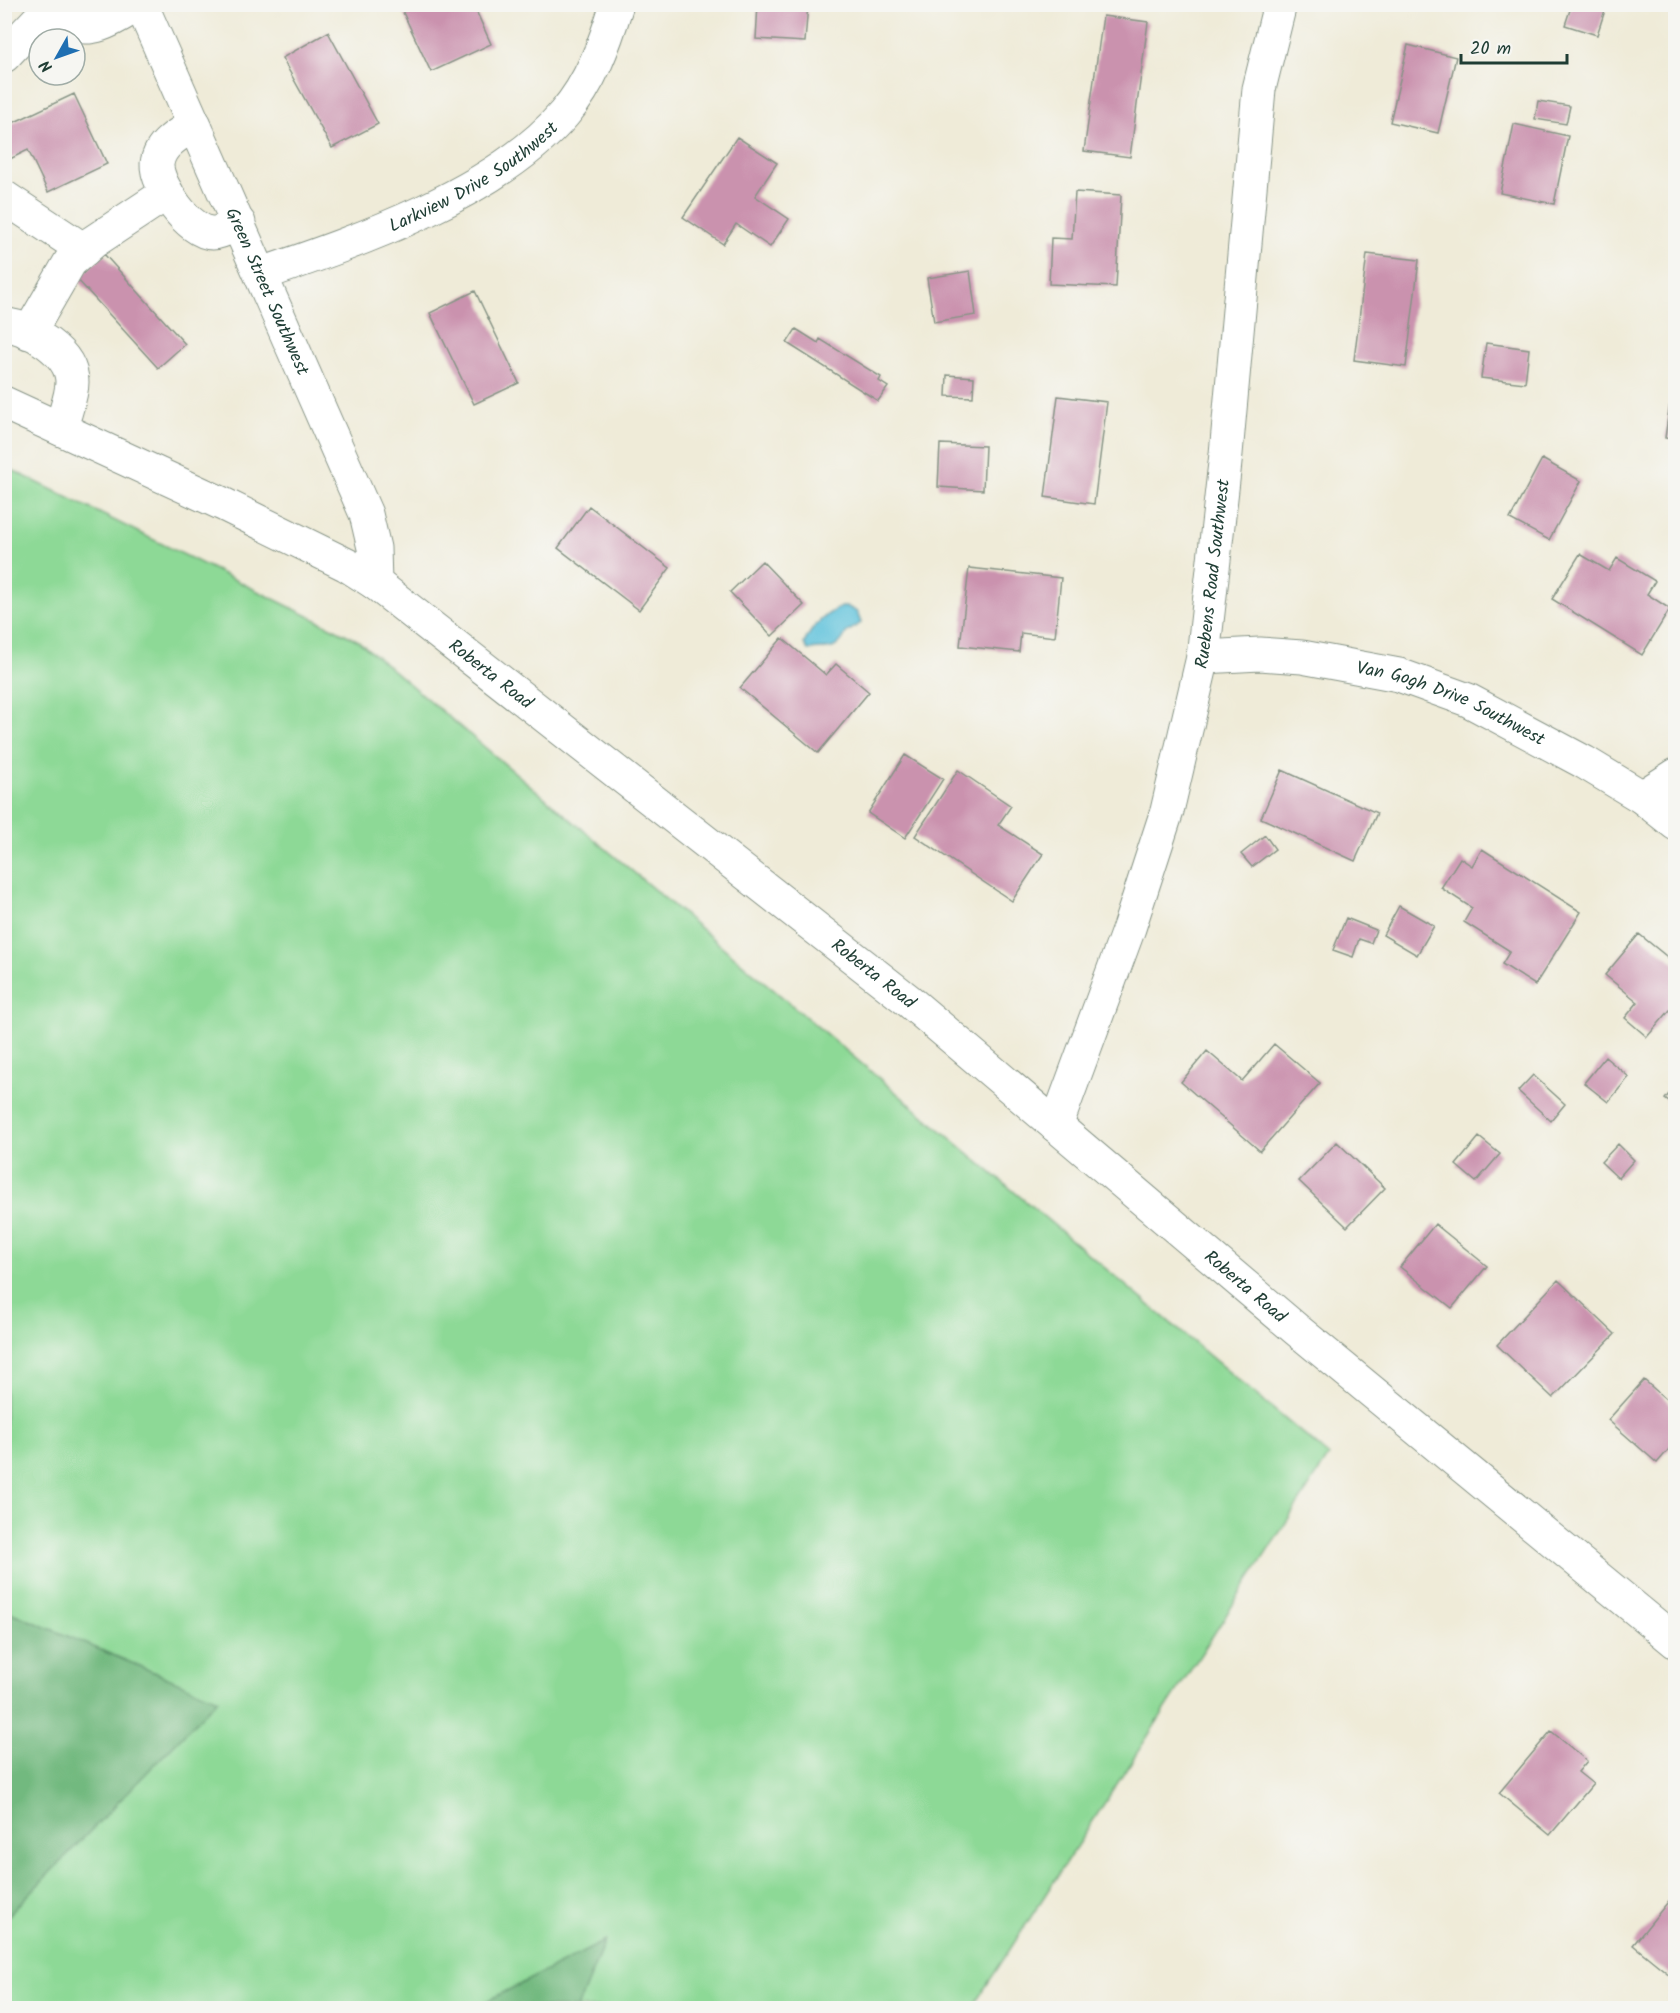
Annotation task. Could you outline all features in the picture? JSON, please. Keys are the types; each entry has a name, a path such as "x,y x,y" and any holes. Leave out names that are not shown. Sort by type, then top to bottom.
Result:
{"street":[{"path":"4,56 54,4 70,23 85,27 101,25 140,4"},
{"name":"Green Street Southwest","path":"140,4 262,274 366,514 374,548 375,583"},
{"name":"Larkview Drive Southwest","path":"262,274 356,241 474,186 544,136 566,113 602,53 617,4"},
{"name":"Ruebens Road Southwest","path":"1056,1126 1129,928 1167,811 1203,657 1226,453 1259,89 1280,4"},
{"path":"195,125 174,136 162,150 157,164 160,181 188,220 202,231 214,233 239,223"},
{"path":"61,429 72,381 63,360 52,346 17,329 70,262 167,193"},
{"path":"4,197 84,250"},
{"name":"Roberta Road","path":"4,403 296,540 347,565 375,583 909,1001 1306,1337 1676,1642"},
{"name":"Van Gogh Drive Southwest","path":"1203,657 1260,654 1302,657 1399,675 1468,700 1584,762 1642,796 1676,824"},
{"path":"1642,796 1676,775"}],"green space":[{"path":"4,466 357,640 1329,1456 972,2008 577,2008 604,1942 473,2008 5,2008 5,1919 217,1699 5,1610"},
{"path":"5,1610 218,1699 5,1919"},
{"path":"605,1941 577,2008 473,2008"}],"water":[{"path":"846,606 857,612 861,623 846,633 835,647 808,650 804,644 815,626 833,611"}],"building":[{"path":"399,4 473,4 491,44 431,72"},
{"path":"758,4 808,4 805,42 756,39"},
{"path":"1572,4 1607,4 1597,35 1565,25"},
{"path":"1103,16 1148,22 1130,157 1084,151"},
{"path":"328,32 378,124 332,148 282,58"},
{"path":"1408,45 1456,57 1438,133 1390,122"},
{"path":"74,94 107,164 48,192 28,150 8,160 4,152 4,127"},
{"path":"1538,101 1570,106 1566,124 1535,119"},
{"path":"1514,124 1568,136 1554,204 1500,193"},
{"path":"737,137 777,163 755,196 789,219 770,247 736,224 723,244 683,217"},
{"path":"1075,192 1121,195 1116,287 1049,284 1051,238 1072,239"},
{"path":"4,226 11,229 4,243"},
{"path":"104,254 185,344 158,368 77,279"},
{"path":"1367,254 1419,260 1406,367 1354,360"},
{"path":"970,271 976,315 934,322 927,278"},
{"path":"475,291 519,383 474,404 430,313"},
{"path":"796,329 818,343 820,339 881,377 879,381 888,387 878,401 787,343"},
{"path":"1486,343 1529,349 1525,383 1481,378"},
{"path":"947,375 974,377 973,397 946,396"},
{"path":"1674,375 1676,375 1676,440 1665,438"},
{"path":"1058,396 1107,402 1094,504 1045,497"},
{"path":"940,444 985,446 983,490 938,487"},
{"path":"1542,459 1581,481 1549,540 1510,519"},
{"path":"589,506 670,568 639,610 558,548"},
{"path":"1580,554 1609,571 1617,558 1655,581 1647,594 1670,609 1642,655 1552,599"},
{"path":"762,561 804,605 772,636 730,592"},
{"path":"969,568 1061,578 1055,637 1021,633 1019,652 960,646"},
{"path":"782,638 826,675 836,664 869,692 818,753 740,688"},
{"path":"905,755 943,779 905,838 868,813"},
{"path":"958,770 1011,806 998,825 1043,854 1012,901 915,836"},
{"path":"1282,770 1377,813 1355,861 1261,818"},
{"path":"1265,835 1275,849 1252,867 1241,854"},
{"path":"1482,849 1581,912 1535,985 1502,964 1510,951 1464,922 1472,908 1441,888 1460,858 1472,866"},
{"path":"1399,906 1434,926 1417,955 1383,935"},
{"path":"1346,918 1376,930 1371,943 1359,939 1353,957 1333,950"},
{"path":"1639,934 1676,964 1676,1003 1647,1037 1625,1018 1638,1002 1605,975"},
{"path":"1274,1044 1320,1083 1260,1151 1181,1082 1207,1051 1242,1081"},
{"path":"1605,1057 1629,1077 1608,1102 1584,1083"},
{"path":"1533,1075 1565,1104 1551,1121 1518,1091"},
{"path":"1676,1085 1676,1107 1665,1099"},
{"path":"1479,1137 1500,1154 1476,1182 1456,1165"},
{"path":"1337,1142 1385,1188 1347,1227 1299,1181"},
{"path":"1618,1144 1634,1160 1618,1178 1601,1162"},
{"path":"1435,1224 1487,1266 1452,1308 1400,1267"},
{"path":"1558,1280 1615,1334 1553,1398 1497,1345"},
{"path":"1644,1380 1676,1408 1676,1441 1657,1463 1608,1420"},
{"path":"1551,1731 1587,1761 1578,1772 1593,1784 1550,1835 1499,1793"},
{"path":"1676,1892 1676,1980 1633,1945"}]}
